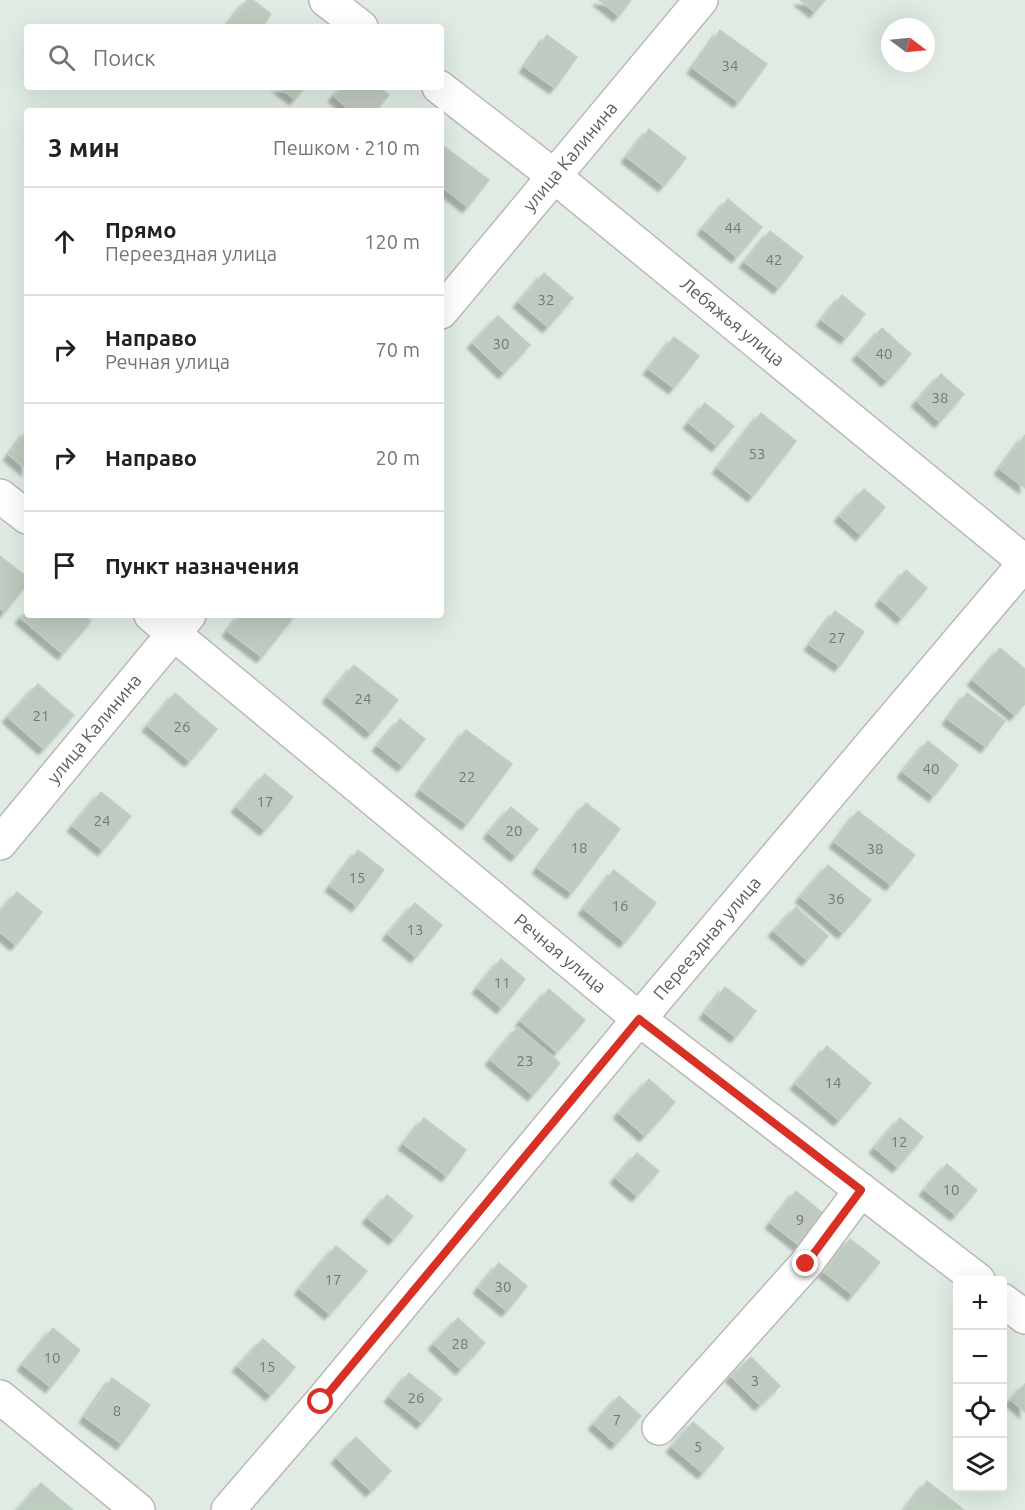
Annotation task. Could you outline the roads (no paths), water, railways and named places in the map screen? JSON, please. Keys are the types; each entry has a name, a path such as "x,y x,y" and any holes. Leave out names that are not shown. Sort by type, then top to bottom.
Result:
{"street":[{"path":"326,0 357,24"},
{"name":"улица Калинина","path":"444,308 701,0"},
{"name":"Лебяжья улица","path":"443,90 554,176 1025,562"},
{"path":"0,496 24,515"},
{"name":"Переездная улица","path":"228,1510 1025,562"},
{"name":"улица Калинина","path":"0,843 172,621"},
{"name":"Речная улица","path":"172,621 639,1019 972,1276"},
{"path":"659,1428 806,1264 861,1190"},
{"path":"1007,1304 1025,1317"},
{"path":"0,1398 138,1510"}]}
